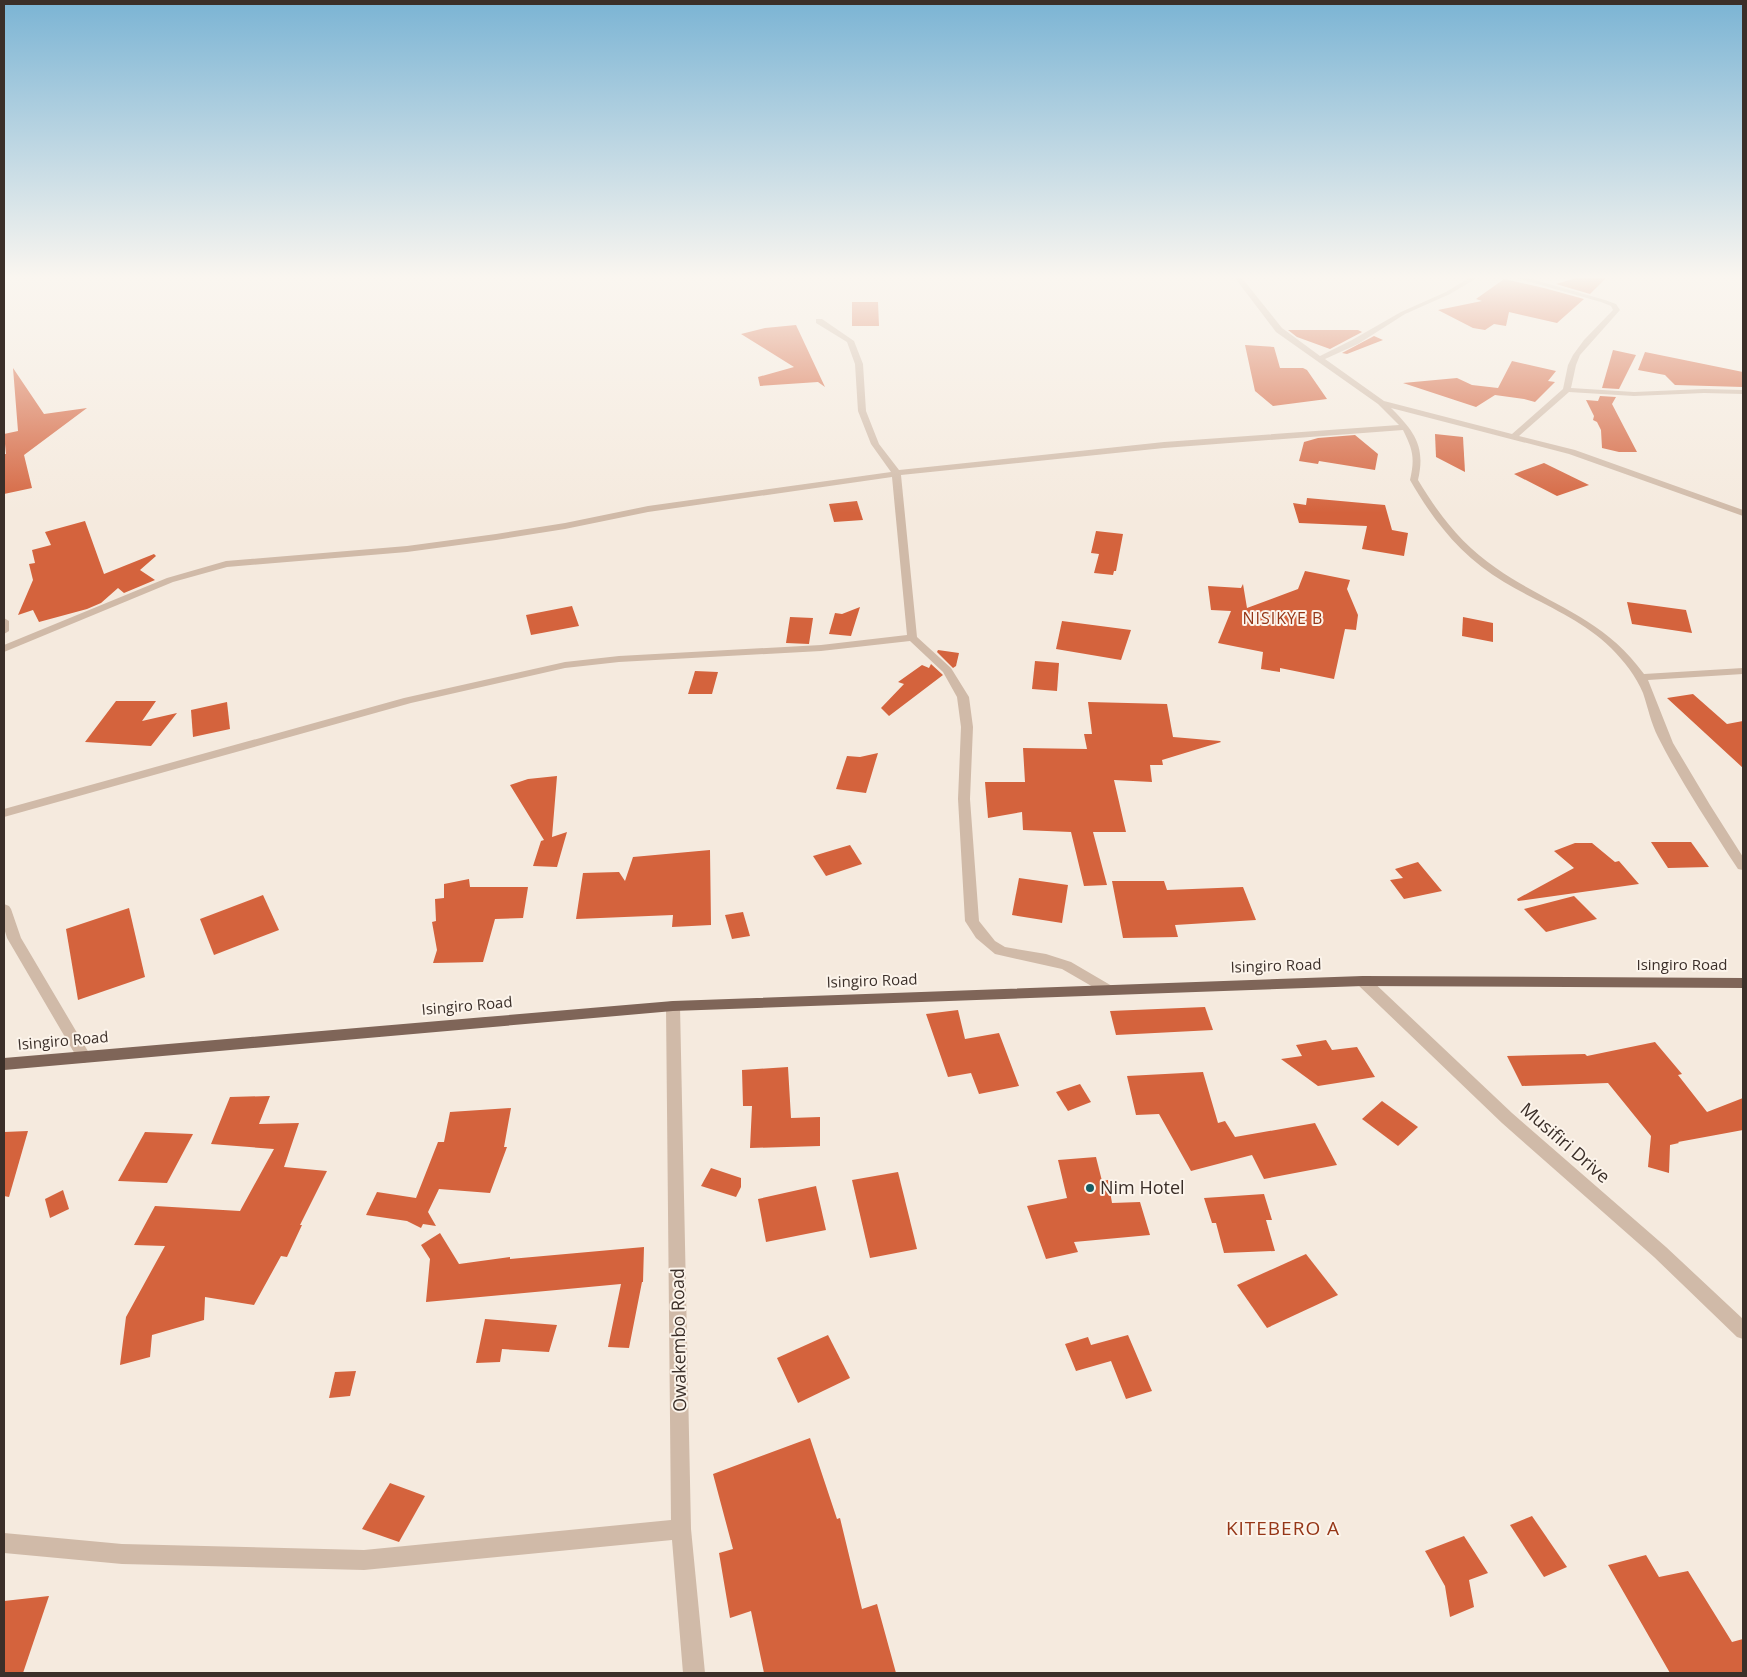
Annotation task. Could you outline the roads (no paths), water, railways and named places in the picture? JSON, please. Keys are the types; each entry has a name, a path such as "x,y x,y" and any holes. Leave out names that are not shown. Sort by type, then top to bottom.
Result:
{"main road":[{"name":"Isingiro Road","path":"4,1064 673,1006 1363,980 1743,983"}],"street":[{"path":"856,356 859,364 862,411 875,444 896,473 912,638 947,670 964,697 967,727 964,799 972,920 979,934 991,946 1012,955 1059,962 1079,971 1107,990"},
{"path":"1315,356 1381,402 1406,426 1416,448 1418,463 1414,480 1434,515 1454,538 1474,557 1495,572 1587,623 1614,645 1640,677 1665,742 1743,866"},
{"path":"1319,359 1325,356"},
{"path":"1514,436 1567,390 1573,363 1577,356"},
{"path":"1567,390 1634,394 1704,391 1743,392"},
{"path":"1381,402 1572,452 1743,513"},
{"path":"4,649 170,580 226,564 406,549 496,537 565,526 648,509 896,473 1164,444 1406,426"},
{"path":"4,621 4,631"},
{"path":"4,813 408,700 565,665 618,659 821,648 912,638"},
{"path":"1640,677 1743,671"},
{"path":"4,908 14,938 84,1057"},
{"name":"Musifiri Drive","path":"1363,980 1506,1118 1660,1252 1743,1331"},
{"name":"Owakembo Road","path":"673,1006 681,1529 694,1673"},
{"path":"4,1542 122,1554 364,1560 681,1529"}],"place":[{"name":"Nim Hotel","path":"1090,1188"}],"district":[{"name":"NISIKYE B","path":"1283,618"},
{"name":"KITEBERO A","path":"1283,1528"}]}
